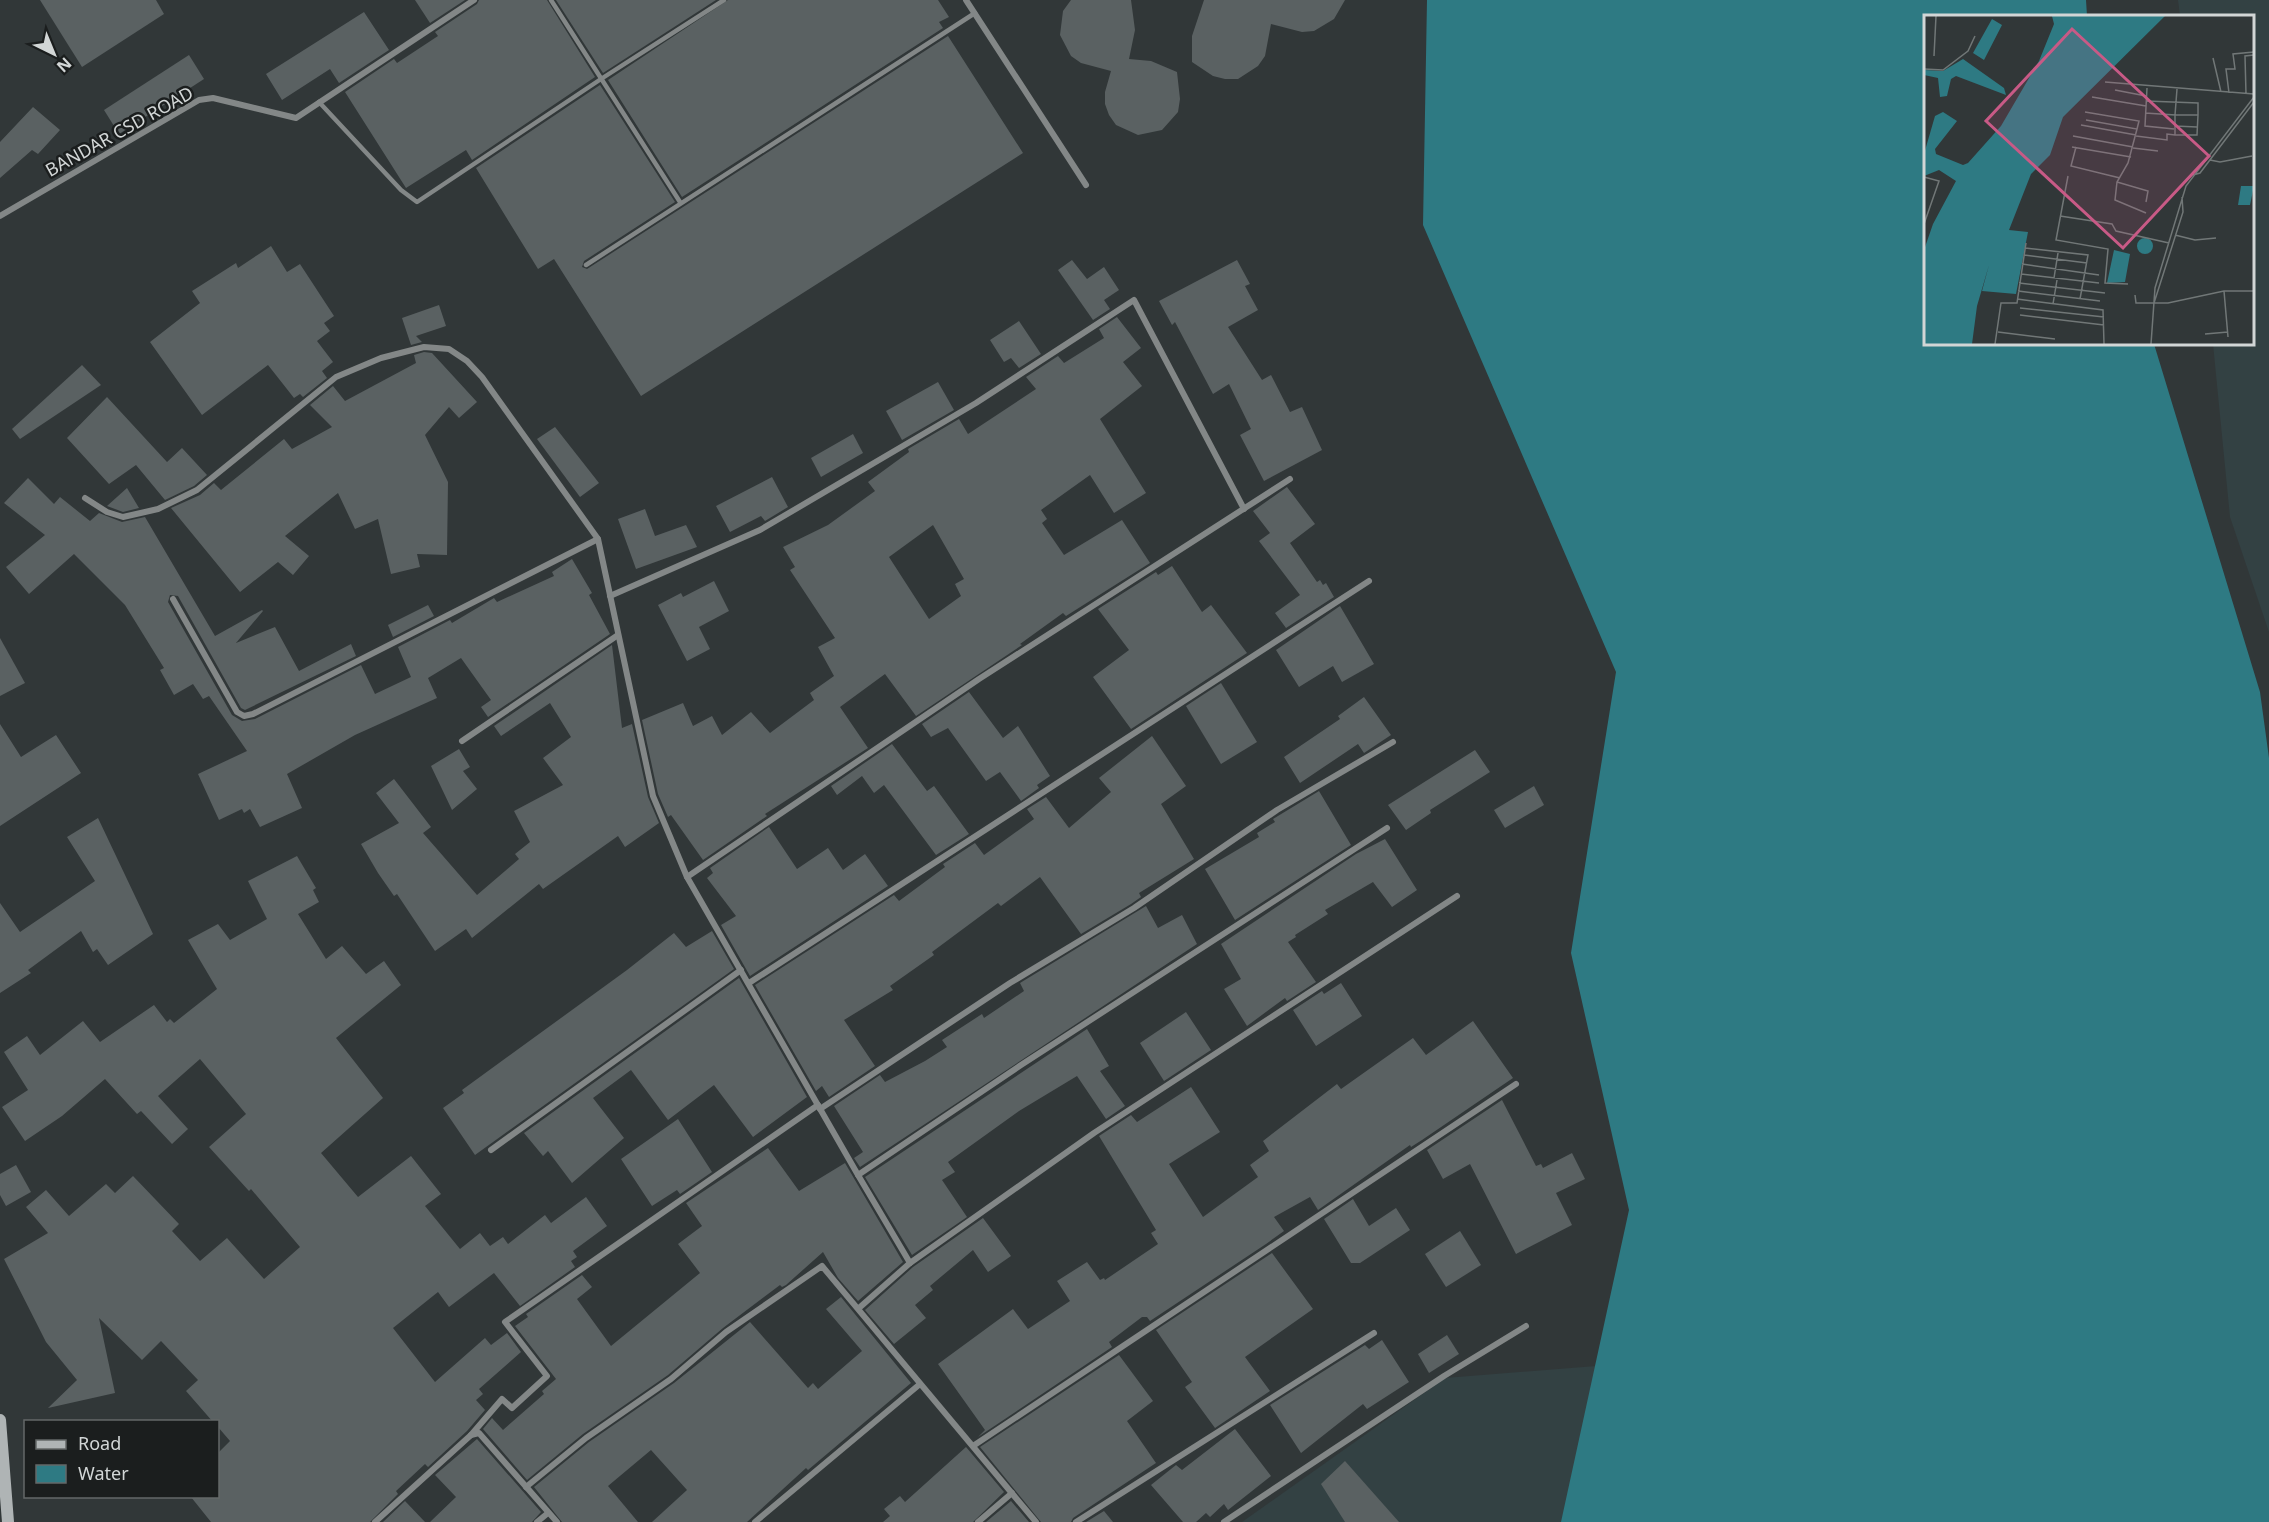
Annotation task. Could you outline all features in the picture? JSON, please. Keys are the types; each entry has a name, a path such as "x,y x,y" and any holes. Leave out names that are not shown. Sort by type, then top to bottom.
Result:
{"main road":[{"path":"0,1420 8,1522"}],"street":[{"name":"BANDAR CSD ROAD","path":"0,216 199,100 213,98 295,118 474,0"},
{"path":"966,0 1086,185"},
{"path":"610,596 760,530 976,403 1134,300 1244,509"},
{"path":"85,498 107,512 123,517 158,509 197,490 336,377 392,355 424,347 449,349 467,361 482,377 598,539 653,796 687,877 910,1263"},
{"path":"687,877 979,679 1290,479"},
{"path":"173,599 237,712 244,716 253,714 598,539"},
{"path":"749,983 1369,581"},
{"path":"462,741 618,635"},
{"path":"375,1522 471,1435 502,1399 512,1408 547,1376 505,1322 819,1107 1010,983 1134,908 1277,810 1393,742"},
{"path":"858,1175 1021,1065 1387,828"},
{"path":"859,1308 910,1263 1094,1133 1457,896"},
{"path":"491,1150 741,970"},
{"path":"973,1446 1516,1084"},
{"path":"526,1487 586,1438 671,1379 726,1332 822,1266 1036,1522"},
{"path":"1224,1522 1444,1376 1526,1326"},
{"path":"1076,1522 1374,1333"},
{"path":"754,1522 920,1384"},
{"path":"471,1435 479,1433 556,1522"},
{"path":"978,1522 1012,1493"},
{"path":"537,1522 548,1513"}],"lane":[{"path":"551,0 680,202"},
{"path":"320,102 401,190 417,202 724,0"},
{"path":"586,265 975,13"}],"shaded area":[{"path":"2178,0 2269,0 2269,632 2230,517 2213,345 2254,345 2254,15 2180,15"},
{"path":"1596,1366 1564,1522 1242,1522 1445,1378"}],"water":[{"path":"1427,0 2086,0 2087,15 1924,15 1924,345 2154,345 2260,692 2269,758 2269,1522 1561,1522 1629,1210 1571,953 1616,672 1423,225"}],"building":[{"path":"40,0 156,0 164,14 82,67"},
{"path":"415,0 465,0 430,23"},
{"path":"479,0 547,0 595,77 472,160 466,150 406,188 345,92 394,59 397,63 438,36 435,32 477,4"},
{"path":"556,0 716,0 603,73"},
{"path":"728,0 938,0 949,17 939,22 943,28 682,197 608,80"},
{"path":"1071,0 1131,0 1135,30 1129,59 1151,61 1177,72 1180,99 1178,112 1162,130 1138,135 1116,125 1109,115 1105,104 1105,92 1111,71 1081,63 1071,56 1060,35 1063,11"},
{"path":"1204,0 1345,0 1334,19 1314,31 1302,32 1271,24 1265,56 1258,66 1238,79 1225,79 1213,76 1192,62 1192,36"},
{"path":"364,12 389,50 339,83 330,69 282,100 266,74"},
{"path":"948,36 1023,153 641,396 554,259 538,269 476,168 600,85 675,202 584,261 582,267 587,269"},
{"path":"189,55 204,79 119,134 104,110"},
{"path":"33,107 60,130 38,154 32,150 0,178 0,142"},
{"path":"271,246 287,272 300,264 334,316 324,323 330,331 317,341 333,362 322,371 327,378 303,397 300,394 294,398 268,365 202,415 150,342 200,303 192,291 236,263 238,268"},
{"path":"1072,260 1087,279 1104,267 1119,290 1104,300 1110,309 1093,320 1058,270"},
{"path":"1237,260 1250,284 1245,286 1258,310 1228,327 1262,380 1271,375 1290,412 1302,407 1322,450 1264,481 1240,435 1251,429 1229,384 1213,394 1175,322 1172,325 1159,301"},
{"path":"439,305 446,326 416,336 422,342 411,345 402,318"},
{"path":"1117,317 1141,348 1123,362 1142,386 1100,419 1146,493 1114,513 1090,475 1041,510 1047,519 1042,523 1064,555 1122,520 1150,563 1066,616 1063,613 1020,644 1022,645 916,716 885,674 840,707 868,748 765,814 767,816 703,860 671,815 668,817 658,794 642,720 683,703 693,726 712,716 722,735 751,712 770,733 814,700 810,693 834,676 818,647 835,638 790,570 795,567 783,547 828,525 875,491 868,482 909,452 908,449 959,419 968,434 1036,389 1026,377 1058,356 1064,363 1104,338 1099,329","holes":["933,525 964,579 955,584 961,596 929,619 889,557"]},
{"path":"1019,321 1041,354 1019,368 1011,358 1004,362 990,340"},
{"path":"424,352 432,353 477,402 459,418 449,407 425,435 448,482 447,555 417,554 420,567 391,574 378,519 355,529 338,493 285,536 309,556 293,575 278,562 240,592 171,508 200,495 214,483 221,490 284,439 292,449 332,427 310,405 333,386 345,401 416,363 414,355"},
{"path":"82,365 101,385 20,439 12,429"},
{"path":"938,382 954,410 902,440 886,411"},
{"path":"107,397 167,462 182,448 207,475 194,486 165,500 136,465 109,484 67,438"},
{"path":"555,427 599,483 580,497 537,439"},
{"path":"853,434 863,453 821,477 811,458"},
{"path":"772,477 788,507 765,521 761,516 730,532 716,506"},
{"path":"28,478 54,504 60,497 90,521 99,513 122,522 145,517 215,636 262,610 236,643 275,627 299,671 351,644 356,656 245,710 241,708 178,596 170,595 168,602 232,715 242,721 255,719 361,665 375,694 411,677 398,647 450,620 452,623 494,598 497,602 554,576 552,572 572,559 592,593 589,595 610,634 488,717 481,707 491,700 461,658 428,678 437,698 355,735 287,774 302,808 260,827 250,809 244,813 242,809 219,820 198,774 247,751 209,696 203,699 193,684 174,695 160,670 164,668 125,605 74,554 29,594 6,567 45,535 4,503"},
{"path":"1287,487 1315,524 1290,543 1317,582 1320,580 1323,585 1326,583 1334,597 1286,628 1275,613 1300,595 1259,541 1270,533 1253,511"},
{"path":"127,488 139,508 123,512 107,506"},
{"path":"645,509 655,536 686,525 697,547 636,569 618,519"},
{"path":"1172,566 1202,612 1211,605 1247,653 1131,729 1093,677 1129,650 1098,609 1156,572 1158,575"},
{"path":"714,581 729,611 699,627 710,649 687,661 658,605 681,593 683,597"},
{"path":"428,605 434,616 393,637 388,625"},
{"path":"1340,606 1374,664 1342,682 1333,666 1299,687 1276,650"},
{"path":"0,638 25,683 0,696"},
{"path":"612,645 622,728 632,724 648,797 659,823 625,847 618,836 543,889 539,884 472,938 466,929 435,951 397,894 394,896 378,873 361,844 399,823 376,793 394,779 431,827 423,833 477,895 519,859 515,854 530,842 514,811 563,785 543,758 571,737 550,703 501,736 494,726"},
{"path":"1221,683 1257,742 1221,764 1186,706"},
{"path":"969,692 1003,738 1018,726 1050,776 1037,785 1039,788 1021,801 1000,772 986,781 948,728 931,737 922,724"},
{"path":"1364,697 1391,735 1364,753 1358,744 1300,783 1284,757 1340,719 1338,716"},
{"path":"0,724 21,757 56,735 81,773 0,826"},
{"path":"1152,736 1186,786 1161,804 1194,859 1139,893 1141,897 1131,904 1081,934 1040,877 1001,906 998,903 932,952 934,955 890,986 893,990 844,1020 875,1066 829,1097 822,1086 816,1091 755,985 894,895 899,901 945,867 943,864 975,843 984,855 1034,819 1027,809 1046,797 1069,828 1111,792 1099,778"},
{"path":"892,744 927,791 934,786 969,834 936,855 884,785 874,793 862,776 837,795 831,786"},
{"path":"459,749 470,767 463,771 477,789 452,810 431,766"},
{"path":"1475,750 1490,772 1430,810 1431,813 1406,830 1388,805"},
{"path":"1534,786 1544,805 1505,828 1494,810"},
{"path":"1319,791 1351,845 1235,920 1205,869 1259,837 1257,833 1275,822 1273,819"},
{"path":"98,818 153,934 108,965 97,949 93,952 81,931 28,970 31,973 0,993 0,903 20,932 95,881 67,837"},
{"path":"769,827 797,869 828,848 843,870 865,854 888,886 750,976 721,925 736,916 707,878 713,873 710,868"},
{"path":"1385,839 1417,890 1392,907 1373,882 1325,910 1328,914 1288,942 1316,982 1287,1001 1285,998 1247,1026 1224,989 1241,979 1221,944 1356,854"},
{"path":"297,856 316,888 313,890 319,902 298,914 326,959 342,946 366,974 384,961 401,985 336,1038 383,1098 321,1153 358,1197 411,1156 441,1194 425,1206 460,1249 480,1233 490,1246 503,1237 508,1244 545,1215 551,1223 586,1197 607,1226 573,1251 577,1257 571,1261 575,1267 520,1306 494,1273 449,1307 438,1292 393,1328 435,1382 485,1338 491,1345 507,1333 521,1352 479,1389 483,1394 476,1400 485,1410 467,1431 428,1467 425,1464 396,1491 398,1494 370,1522 211,1522 192,1498 219,1498 219,1452 230,1441 219,1428 219,1420 211,1420 186,1391 198,1380 161,1341 142,1360 99,1318 115,1393 48,1408 77,1380 46,1342 4,1259 48,1233 26,1207 46,1190 69,1216 106,1184 115,1193 133,1176 179,1224 172,1231 200,1261 227,1238 264,1279 300,1247 251,1189 249,1191 209,1147 246,1114 200,1059 158,1096 188,1129 172,1144 141,1111 137,1114 105,1079 62,1116 25,1141 2,1107 28,1090 4,1052 27,1036 40,1055 83,1021 100,1042 154,1005 167,1022 170,1019 174,1023 217,989 188,940 218,924 230,940 267,919 248,881"},
{"path":"1146,906 1158,928 1182,915 1197,944 860,1167 854,1158 863,1152 834,1106 880,1075 885,1082 947,1047 942,1040 982,1014 984,1018 1024,991 1020,983"},
{"path":"712,931 734,969 475,1155 443,1108 464,1093 462,1090 674,933 686,947"},
{"path":"739,978 807,1097 753,1137 714,1085 668,1120 631,1070 593,1098 624,1138 572,1183 548,1151 543,1156 524,1133"},
{"path":"1341,983 1362,1016 1316,1046 1293,1010 1322,991 1324,994"},
{"path":"1186,1012 1211,1050 1164,1081 1140,1043"},
{"path":"1473,1021 1513,1078 1422,1140 1411,1147 1410,1145 1318,1210 1310,1197 1274,1217 1284,1231 1150,1321 1147,1317 1142,1317 1109,1342 1112,1347 978,1437 985,1430 938,1364 1013,1309 1028,1329 1070,1301 1057,1281 1087,1262 1100,1280 1104,1278 1105,1280 1158,1244 1151,1233 1156,1230 1099,1136 1131,1115 1137,1122 1191,1087 1220,1132 1169,1164 1203,1217 1258,1177 1250,1165 1269,1151 1263,1141 1337,1084 1341,1089 1413,1038 1426,1055"},
{"path":"1087,1029 1109,1066 1100,1071 1125,1106 1106,1119 1077,1076 1019,1111 948,1162 955,1172 942,1180 967,1217 912,1255 865,1177"},
{"path":"1502,1100 1536,1166 1541,1164 1543,1168 1572,1153 1585,1179 1556,1193 1572,1225 1516,1254 1470,1164 1443,1179 1427,1150"},
{"path":"678,1119 712,1172 680,1194 677,1190 652,1206 621,1159"},
{"path":"768,1148 799,1191 845,1163 903,1262 858,1301 838,1278 823,1252 786,1285 782,1287 780,1285 723,1328 668,1375 583,1434 527,1480 483,1429 492,1418 503,1430 544,1394 542,1391 556,1379 515,1326 528,1317 526,1314 582,1275 592,1287 577,1299 611,1346 700,1273 678,1244 702,1226 686,1203"},
{"path":"16,1165 31,1192 6,1206 0,1195 0,1174"},
{"path":"1353,1199 1369,1226 1396,1208 1410,1230 1360,1263 1351,1263 1324,1219"},
{"path":"983,1218 1011,1256 988,1272 973,1250 930,1286 933,1290 915,1305 926,1318 894,1344 865,1310 913,1267"},
{"path":"1460,1231 1481,1265 1446,1287 1425,1254"},
{"path":"1272,1253 1313,1309 1245,1357 1270,1391 1215,1428 1185,1387 1192,1382 1156,1330"},
{"path":"841,1297 911,1383 808,1470 806,1468 747,1522 652,1522 687,1490 651,1450 608,1486 638,1522 562,1522 534,1487 589,1442 674,1383 750,1322 808,1388 813,1383 818,1389 862,1351 826,1309"},
{"path":"1447,1335 1459,1354 1429,1373 1418,1354"},
{"path":"1382,1340 1409,1382 1367,1409 1363,1404 1301,1453 1270,1405 1365,1345 1369,1349"},
{"path":"1119,1355 1153,1401 1127,1421 1156,1463 1073,1518 1071,1522 1041,1522 980,1447"},
{"path":"1235,1429 1271,1476 1228,1510 1224,1504 1210,1517 1206,1513 1196,1522 1183,1522 1151,1485 1176,1465 1182,1470"},
{"path":"477,1439 541,1512 532,1522 430,1522 456,1497 435,1475"},
{"path":"966,1447 1004,1492 973,1522 883,1522 890,1516 884,1509 900,1496 905,1502"},
{"path":"1345,1461 1399,1522 1345,1522 1321,1484"},
{"path":"405,1501 425,1522 383,1522"},
{"path":"1011,1501 1029,1522 986,1522"},
{"path":"1104,1511 1113,1522 1086,1522"}]}
